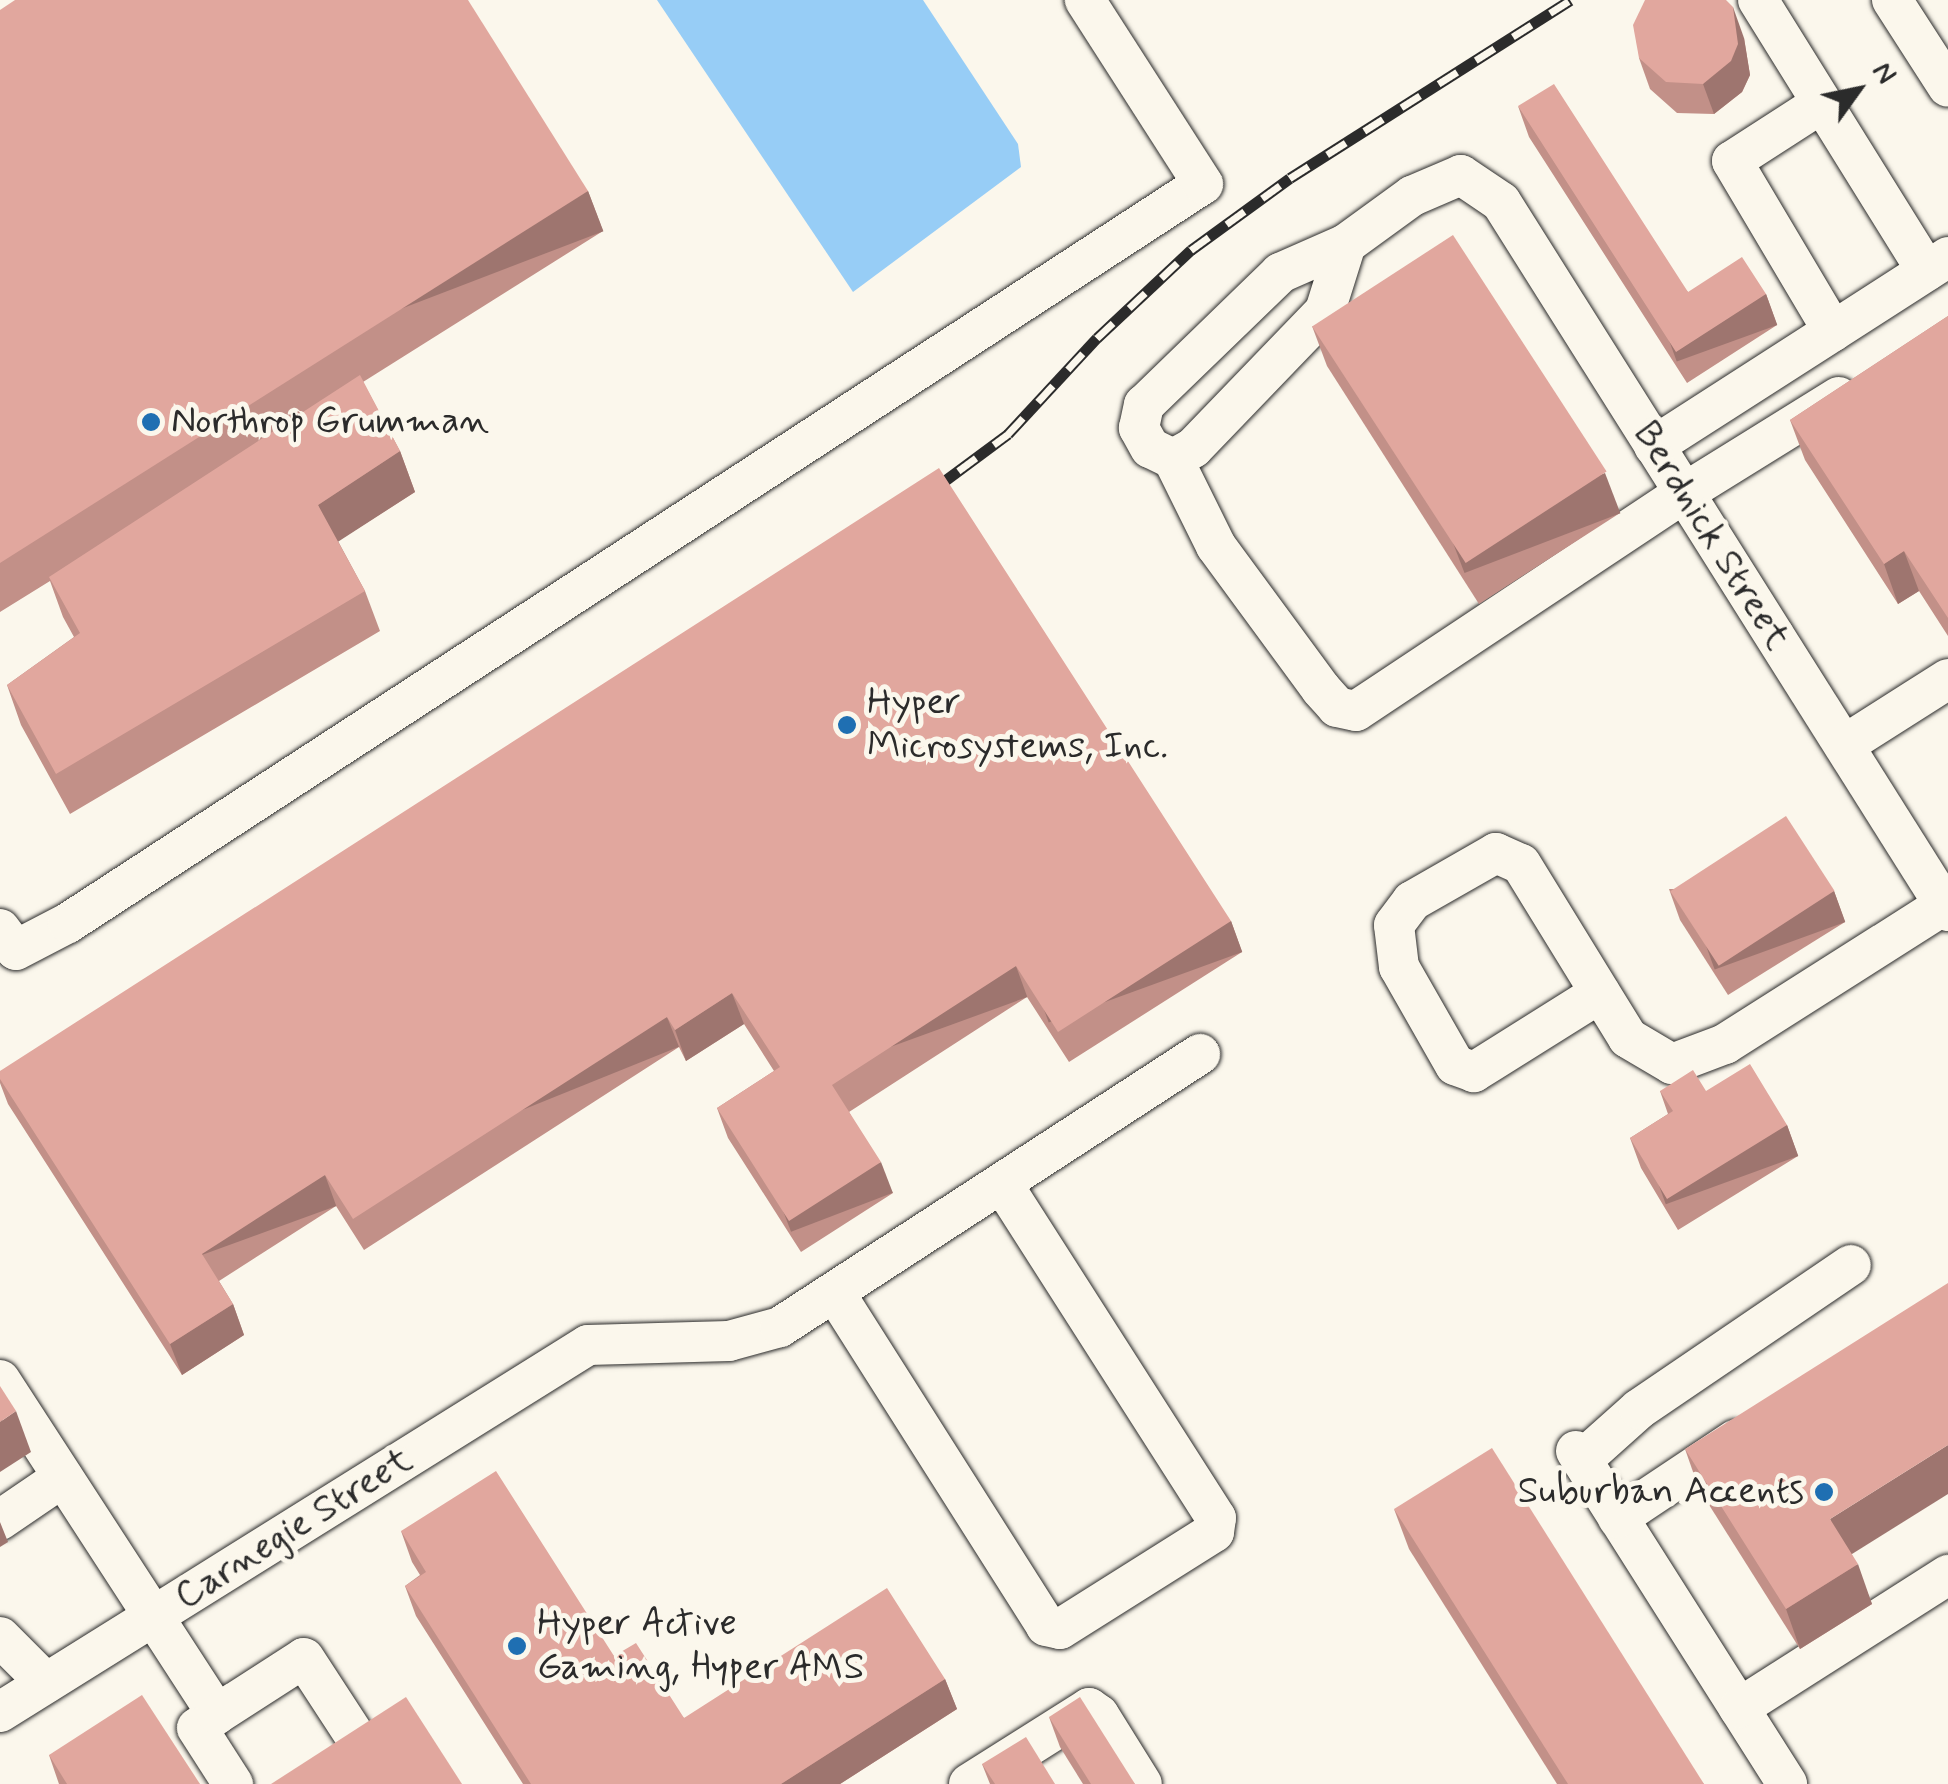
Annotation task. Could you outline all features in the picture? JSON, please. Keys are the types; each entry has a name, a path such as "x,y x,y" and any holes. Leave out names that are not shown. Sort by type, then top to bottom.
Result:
{"street":[{"path":"0,929 16,950 68,923 1202,184 1085,0"},
{"path":"1654,446 1938,264 1822,103 1758,0"},
{"path":"1892,0 1948,87"},
{"path":"1822,103 1732,162 1834,331"},
{"name":"Berdnick Street","path":"1346,244 1412,196 1461,174 1501,202 1946,908"},
{"path":"1346,244 1280,273 1144,405 1139,428 1150,448 1172,459 1216,546 1336,707 1356,711 1684,493 1866,380"},
{"path":"1172,459 1192,448 1324,311 1346,244"},
{"path":"1844,745 1948,679"},
{"path":"1600,993 1474,1072 1455,1065 1399,967 1394,925 1412,901 1496,853 1521,864 1628,1038 1672,1064 1725,1044 1946,908"},
{"path":"1002,1184 1216,1518 1214,1532 1060,1629 1046,1626 835,1293 1200,1054"},
{"path":"1787,1784 1579,1456 1639,1409 1851,1264"},
{"name":"Carnegie Street","path":"0,1712 588,1346 756,1337 835,1293"},
{"path":"0,1380 217,1714"},
{"path":"1618,1518 1767,1420"},
{"path":"0,1520 63,1478"},
{"path":"1739,1708 1948,1575"},
{"path":"0,1636 46,1684"},
{"path":"234,1784 197,1728 304,1658 364,1750"},
{"path":"969,1784 1089,1708 1098,1714 1142,1784"}],"water":[{"path":"657,0 923,0 1018,144 1021,167 853,292"}],"building":[{"name":"Northrop Grumman","path":"15,0 468,0 588,191 0,563 0,10"},
{"path":"1645,0 1726,0 1733,7 1738,44 1731,61 1703,84 1666,82 1639,58 1633,25"},
{"path":"1554,84 1688,292 1742,257 1766,294 1676,352 1518,106"},
{"path":"1453,235 1607,472 1466,563 1312,326"},
{"path":"1948,316 1948,618 1904,551 1884,564 1790,420"},
{"name":"Northrop Grumman","path":"360,375 400,451 318,505 365,591 56,774 7,685 80,633 49,577"},
{"name":"Hyper Microsystems, Inc.","path":"939,468 1231,921 1058,1032 1016,966 832,1085 881,1162 789,1221 717,1108 780,1067 732,993 675,1030 667,1017 353,1219 325,1175 202,1254 233,1304 170,1344 0,1079 0,1071"},
{"path":"1786,816 1834,891 1719,966 1670,891"},
{"path":"1750,1064 1787,1125 1667,1199 1630,1138 1673,1111 1660,1091 1693,1070 1706,1091"},
{"name":"Suburban Accents","path":"1948,1283 1948,1445 1830,1519 1858,1564 1786,1609 1685,1449"},
{"path":"0,1386 16,1411 0,1422"},
{"path":"1492,1448 1704,1784 1568,1784 1394,1509"},
{"name":"Hyper Active Gaming, Hyper AMS","path":"496,1471 614,1656 636,1643 684,1718 887,1588 945,1679 781,1784 531,1784 405,1586 426,1572 401,1531"},
{"path":"142,1695 200,1784 67,1784 49,1755"},
{"path":"406,1697 462,1784 271,1784"},
{"path":"1080,1697 1135,1784 1091,1784 1049,1717"},
{"path":"1026,1737 1055,1784 995,1784 982,1764"}],"railway":[{"path":"923,497 1008,434 1097,338 1191,250 1290,178 1570,0"}],"place":[{"name":"Northrop Grumman","path":"151,422"},
{"name":"Hyper Microsystems, Inc.","path":"847,725"},
{"name":"Suburban Accents","path":"1824,1492"},
{"name":"Hyper Active Gaming, Hyper AMS","path":"517,1646"}]}
